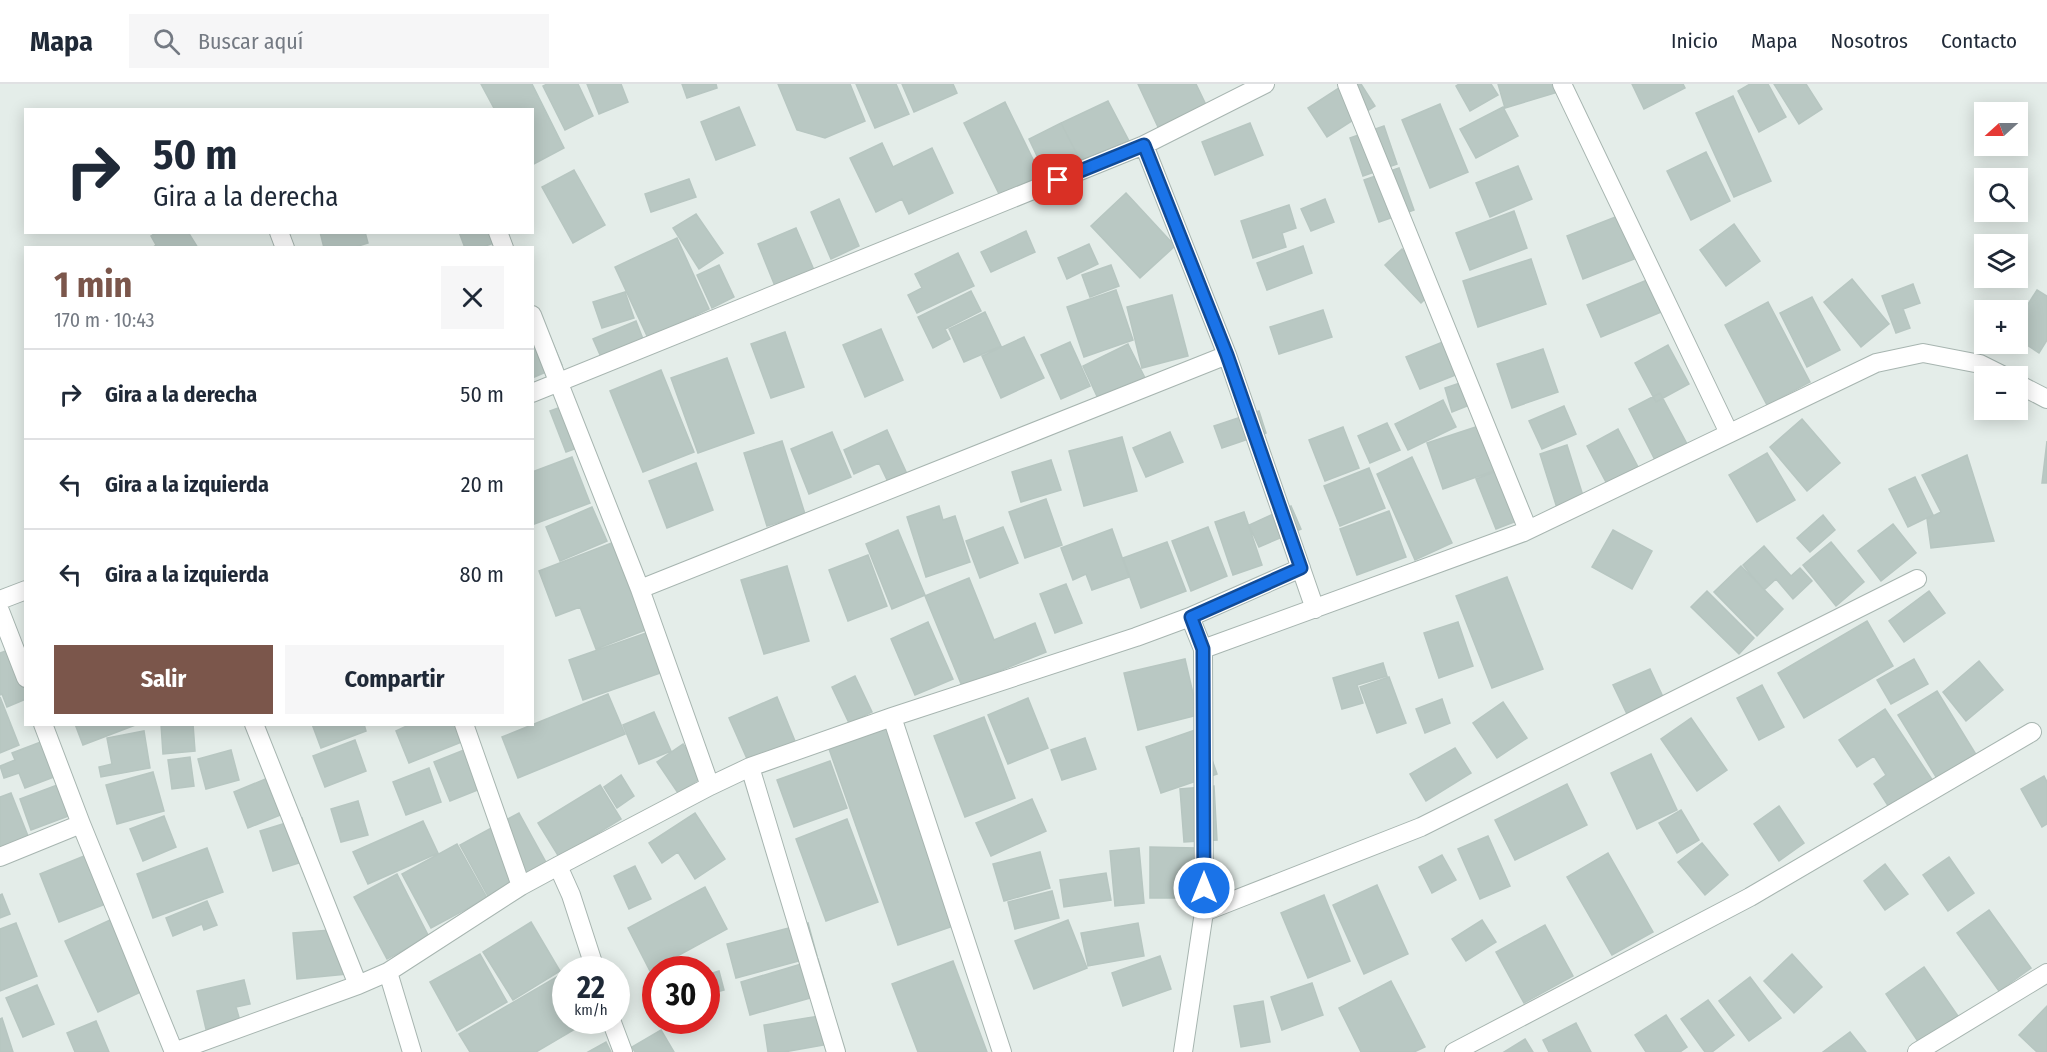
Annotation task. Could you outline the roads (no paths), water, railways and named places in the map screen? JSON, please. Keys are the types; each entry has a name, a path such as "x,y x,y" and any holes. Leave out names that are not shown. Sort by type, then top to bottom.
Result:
{"street":[{"path":"534,392 1144,145 1264,84"},
{"path":"1347,84 1528,530"},
{"path":"1562,84 1729,432"},
{"path":"1144,145 1227,355 1315,609"},
{"path":"534,320 561,383 640,589 710,786"},
{"path":"1203,649 1528,530 1876,363 1923,353 1984,366"},
{"path":"640,589 1227,355"},
{"path":"2028,389 2047,399"},
{"path":"44,726 174,1052 201,1047 388,972 521,886 750,767 892,717 1136,637 1191,617 1301,568"},
{"path":"1204,912 1421,827 1917,579"},
{"path":"0,600 24,591"},
{"path":"0,611 24,673"},
{"path":"1183,1052 1204,912 1203,649 1191,617"},
{"path":"892,717 1002,1052"},
{"path":"255,726 358,985"},
{"path":"465,726 521,886"},
{"path":"1454,1052 1750,897 2032,732"},
{"path":"750,767 836,1052"},
{"path":"0,857 81,824"},
{"path":"558,866 571,895 591,956"},
{"path":"388,972 412,1052"},
{"path":"1917,1052 2047,973"},
{"path":"616,1034 623,1052"}]}
